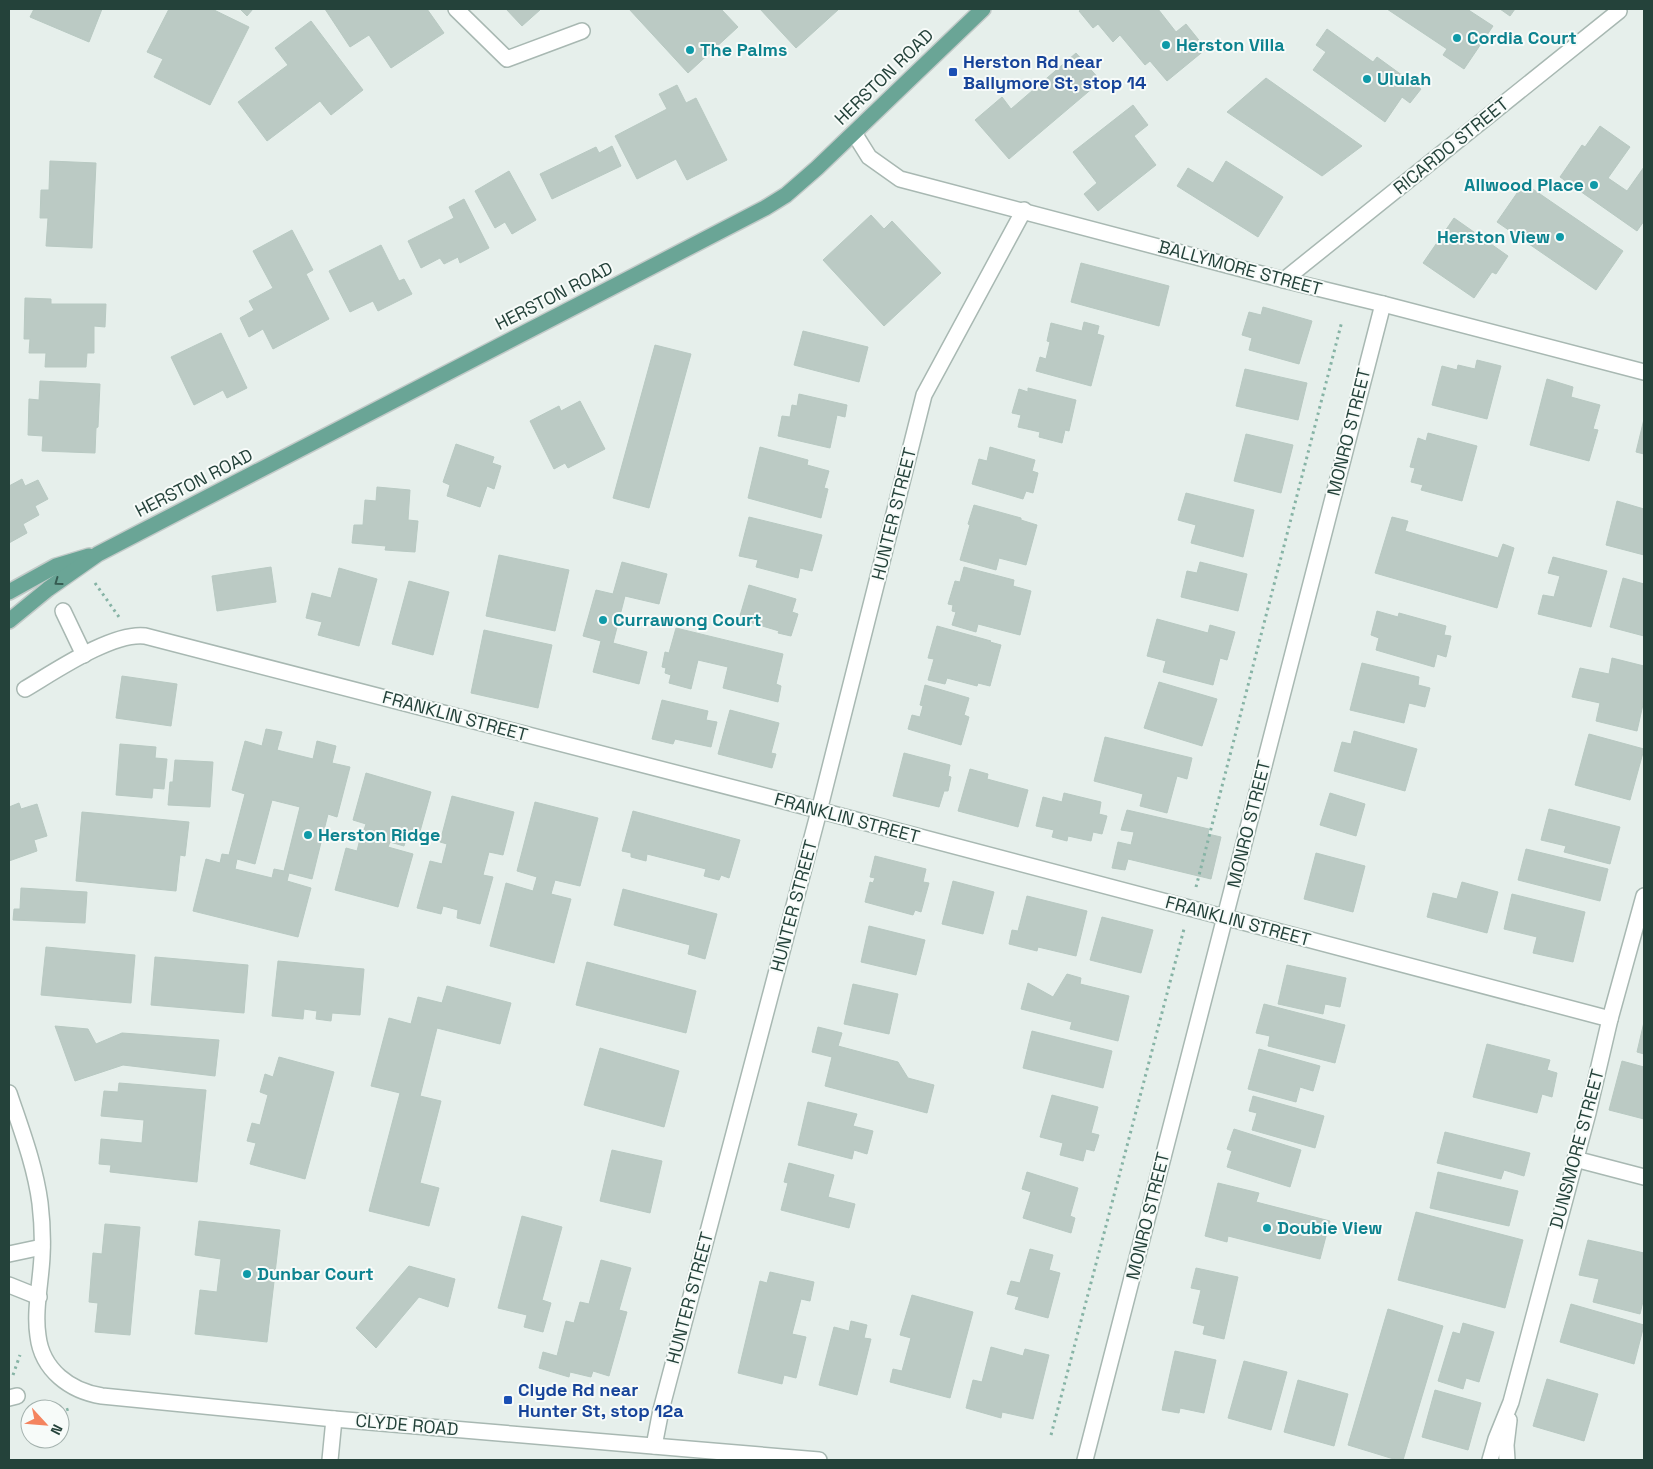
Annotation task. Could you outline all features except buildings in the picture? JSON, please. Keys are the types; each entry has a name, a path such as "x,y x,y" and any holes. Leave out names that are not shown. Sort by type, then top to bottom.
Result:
{"main road":[{"name":"HERSTON ROAD","path":"9,621 48,589 98,554 786,195 817,168 983,9"},
{"name":"HERSTON ROAD","path":"9,592 56,566 78,558 98,554"}],"street":[{"path":"456,9 507,60 582,31"},
{"name":"RICARDO STREET","path":"1284,280 1619,12"},
{"name":"BALLYMORE STREET","path":"854,133 869,157 900,179 1644,372"},
{"name":"HUNTER STREET","path":"654,1446 664,1400 819,811 924,395 1024,210"},
{"name":"MONRO STREET","path":"1085,1460 1382,304"},
{"path":"63,611 84,655"},
{"name":"FRANKLIN STREET","path":"25,688 84,655 124,638 144,636 1610,1019"},
{"name":"DUNSMORE STREET","path":"1490,1460 1496,1439 1511,1402 1610,1019 1644,896"},
{"name":"CLYDE ROAD","path":"9,1093 36,1180 41,1218 42,1247 37,1323 40,1345 49,1366 62,1380 80,1391 102,1396 334,1419 654,1446 750,1457 819,1460"},
{"path":"1575,1159 1644,1177"},
{"path":"9,1254 42,1247"},
{"path":"9,1285 39,1297"},
{"name":"DUNSMORE STREET","path":"1507,1460 1507,1437 1511,1402"},
{"path":"330,1460 334,1419"}],"path":[{"path":"1051,1435 1342,321"},
{"path":"96,584 118,616"}],"place":[{"name":"Cordia Court","path":"1457,38"},
{"name":"Herston Villa","path":"1166,45"},
{"name":"The Palms","path":"690,50"},
{"name":"Herston Rd near Ballymore St, stop 14","path":"953,72"},
{"name":"Ululah","path":"1367,79"},
{"name":"Allwood Place","path":"1594,185"},
{"name":"Herston View","path":"1560,237"},
{"name":"Currawong Court","path":"603,620"},
{"name":"Herston Ridge","path":"308,835"},
{"name":"Doubie View","path":"1267,1228"},
{"name":"Dunbar Court","path":"247,1274"},
{"name":"Clyde Rd near Hunter St, stop 12a","path":"508,1400"}]}
